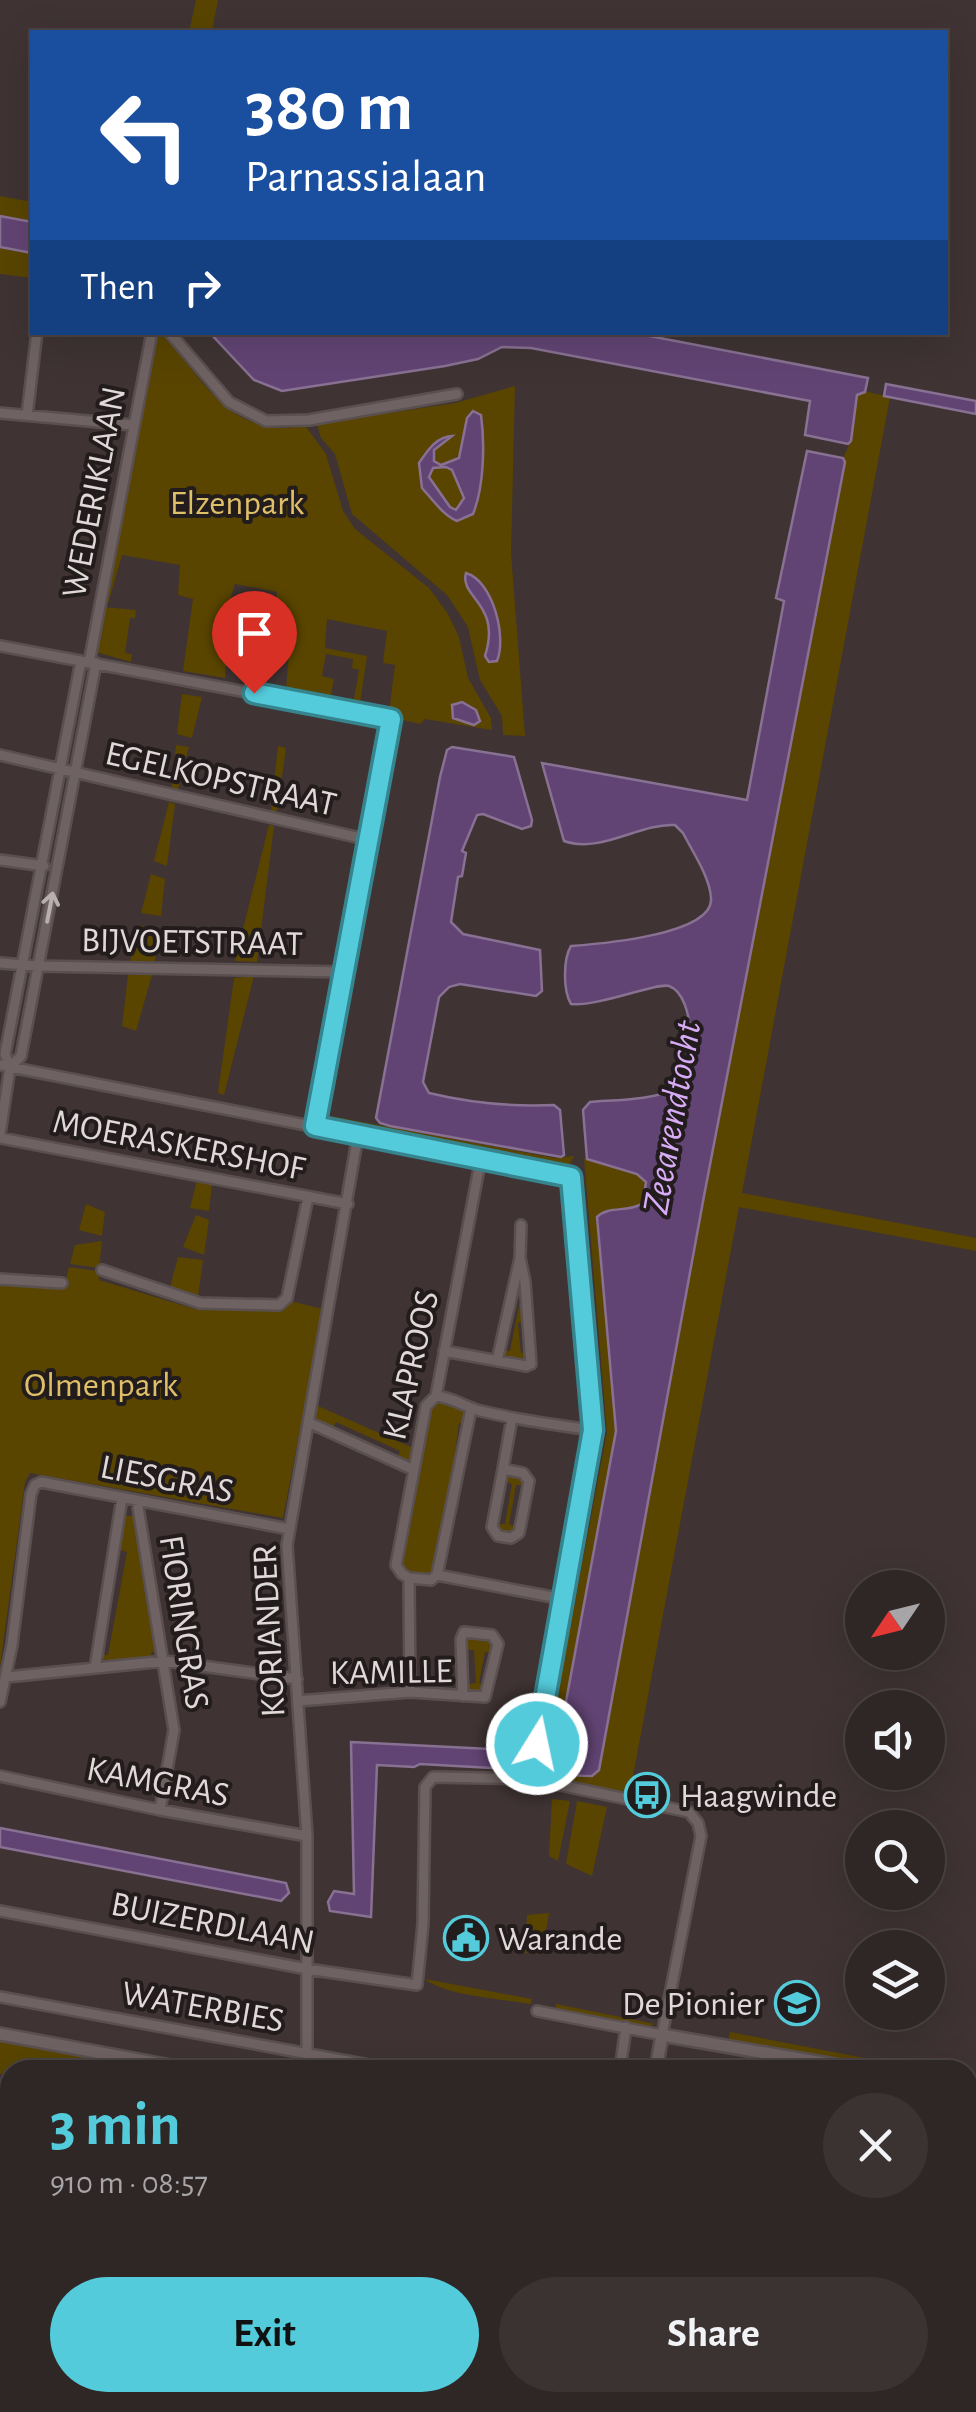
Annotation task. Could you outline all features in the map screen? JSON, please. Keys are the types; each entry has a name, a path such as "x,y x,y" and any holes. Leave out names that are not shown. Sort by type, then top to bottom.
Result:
{"street":[{"path":"27,415 36,335"},
{"name":"WEDERIKLAAN","path":"5,1066 22,1056 75,773 89,662 151,335"},
{"path":"172,335 229,402 266,421 309,420 457,394"},
{"path":"0,413 132,425"},
{"path":"0,646 391,719 315,1126"},
{"name":"WEDERIKLAAN","path":"0,1136 5,1054 61,768 89,662"},
{"name":"EGELKOPSTRAAT","path":"0,755 369,840"},
{"path":"0,860 57,869"},
{"name":"BIJVOETSTRAAT","path":"0,963 344,972"},
{"path":"5,1066 571,1177 593,1430 531,1780 684,1809 698,1823 698,1856 658,2060"},
{"name":"KORIANDER","path":"308,2060 308,1836 287,1545 358,1135"},
{"name":"MOERASKERSHOF","path":"0,1136 348,1204"},
{"name":"KLAPROOS","path":"410,1692 409,1578 396,1565 426,1406 436,1396 481,1158"},
{"path":"102,1270 200,1303 279,1304 287,1298 308,1197"},
{"path":"497,1361 520,1258 522,1225"},
{"path":"444,1350 526,1366 532,1359 520,1258"},
{"path":"0,1279 62,1283"},
{"path":"436,1396 512,1418 593,1430"},
{"name":"KLAPROOS","path":"437,1575 471,1408"},
{"path":"503,1469 522,1473 529,1481 519,1533 511,1538 498,1536 492,1527 512,1418"},
{"path":"310,1423 414,1470"},
{"name":"LIESGRAS","path":"7,1677 23,1543 36,1484 289,1530"},
{"name":"FIORINGRAS","path":"95,1668 122,1498"},
{"name":"FIORINGRAS","path":"137,1501 174,1730 160,1810"},
{"path":"409,1578 431,1580 437,1575 563,1599"},
{"name":"KAMILLE","path":"298,1701 410,1692 463,1696 486,1697 498,1644 492,1635 468,1630 461,1638 463,1696"},
{"path":"0,1702 7,1677 165,1661 297,1680"},
{"name":"KAMGRAS","path":"0,1776 308,1836"},
{"name":"BUIZERDLAAN","path":"0,1910 307,1969 416,1985 423,1924 425,1787 434,1777 531,1780"},
{"name":"WATERBIES","path":"0,1997 341,2060"},
{"path":"537,2011 806,2060"},
{"path":"621,2060 626,2027"},
{"path":"0,2034 139,2060"}],"green space":[{"path":"196,0 218,0 212,30 189,30"},
{"path":"0,196 30,202 30,222 0,216"},
{"path":"0,247 30,253 30,278 0,274"},
{"name":"Elzenpark","path":"157,335 165,335 230,410 277,428 304,424 326,454 343,511 355,529 429,588 448,614 459,637 468,678 491,718 492,730 425,719 420,724 399,719 398,713 389,712 395,665 383,663 387,631 327,619 325,648 367,656 360,704 348,703 348,698 354,699 359,670 352,668 353,659 326,654 322,676 334,679 331,695 336,700 286,690 291,628 274,626 277,592 235,584 218,636 237,638 236,643 228,643 225,678 183,671 193,599 178,595 180,565 122,555 108,604 104,602"},
{"name":"Elzenpark","path":"515,386 511,553 525,736 503,735 502,716 480,680 468,627 447,595 352,514 335,454 321,438 317,424 455,403","holes":["482,426 482,483 451,519 432,499 419,463 448,436 451,437 433,450 433,457 440,465 452,463","484,585 495,614 489,662 487,616 470,593"]},
{"path":"864,391 890,397 742,1193 976,1238 976,1251 739,1207 631,1787 629,1793 549,1778 547,1751 607,1432 584,1158 637,1174 646,1182 643,1203 635,1208 603,1211 597,1227 616,1431 555,1762 551,1762 560,1772 592,1776 599,1770 843,458 851,441 857,395"},
{"path":"433,468 452,470 464,498 456,510 429,477"},
{"path":"103,607 136,610 135,618 130,618 125,653 132,654 131,662 96,652"},
{"path":"182,694 202,697 192,738 177,734"},
{"path":"176,745 189,747 178,790 171,789"},
{"path":"278,746 286,748 277,811 271,811"},
{"path":"169,802 175,804 167,866 154,861"},
{"path":"269,825 274,826 257,962 235,961"},
{"path":"151,874 165,879 161,916 141,913"},
{"path":"139,925 159,929 155,961 130,961"},
{"path":"128,975 152,975 136,1031 122,1026"},
{"path":"254,976 224,1095 218,1093 234,978"},
{"path":"330,1116 555,1158 574,1156 567,1170 328,1124"},
{"path":"197,1180 212,1184 209,1211 190,1208"},
{"path":"86,1204 105,1212 102,1236 79,1230"},
{"path":"196,1215 209,1220 204,1255 183,1247"},
{"path":"102,1241 99,1268 70,1264 75,1245"},
{"path":"178,1257 203,1260 198,1297 170,1287"},
{"name":"Olmenpark","path":"69,1267 98,1271 99,1280 198,1310 279,1309 290,1301 323,1309 283,1518 30,1473 25,1482 0,1667 0,1283 64,1288"},
{"path":"520,1280 525,1322 518,1323 521,1353 528,1353 521,1361 506,1358 503,1350 510,1351 521,1296 514,1294"},
{"path":"438,1401 458,1405 464,1414 459,1423 449,1495 435,1550 435,1571 426,1577 408,1573 400,1563 416,1496 413,1495 429,1407"},
{"path":"318,1406 413,1448 410,1460 397,1459 400,1451 336,1422 332,1429 315,1417"},
{"path":"509,1476 521,1478 524,1485 516,1485 509,1524 516,1527 508,1533 497,1524 505,1524 512,1484 505,1481"},
{"path":"126,1516 135,1516 145,1596 150,1596 158,1651 150,1657 107,1662 99,1654 108,1655 127,1552 120,1550"},
{"path":"472,1635 488,1637 494,1645 492,1652 485,1652 479,1683 486,1686 484,1693 469,1693 468,1684 476,1683 474,1650 466,1650 465,1642"},
{"path":"552,1799 570,1801 558,1861 549,1856"},
{"path":"577,1801 607,1807 592,1876 566,1864"},
{"path":"549,1913 542,1954 525,1953 527,1915"},
{"path":"425,1979 532,1999 531,2004 460,1993"},
{"path":"556,2004 655,2024 648,2027 555,2009"},
{"path":"730,2032 875,2060 822,2060 728,2042"},
{"path":"0,2040 109,2060 0,2060"}],"water":[{"path":"0,216 30,222 30,253 0,247"},
{"path":"212,335 644,335 868,378 865,392 857,395 848,444 805,435 810,401 531,348 502,347 478,359 445,366 282,391 254,380"},
{"path":"886,384 976,401 976,414 884,396"},
{"path":"473,411 481,415 481,478 473,514 457,521 442,511 422,488 419,463 437,442 452,436 434,450 434,461 441,465 459,458 467,418","holes":["433,468 452,470 464,498 456,510 429,477"]},
{"name":"Zeearendtocht","path":"807,451 843,458 845,462 599,1770 592,1776 573,1775 551,1762 555,1761 616,1431 597,1217 643,1203 646,1182 637,1174 587,1159 583,1110 590,1102 645,1097 674,1089 686,1068 690,1036 685,1004 669,986 571,1004 565,983 566,959 571,946 628,940 675,929 707,911 711,898 700,864 675,825 648,828 592,844 564,841 542,763 747,800 784,601 776,598"},
{"path":"466,573 484,587 495,611 500,638 497,661 489,662 485,656 488,624 468,589"},
{"path":"462,702 476,710 480,721 474,725 453,718 452,705"},
{"path":"452,747 514,757 532,820 531,826 522,829 477,815 462,851 466,853 451,922 463,934 540,950 542,991 536,996 460,984 449,987 439,997 423,1082 429,1093 460,1099 554,1105 560,1110 564,1155 561,1157 390,1126 376,1118 440,777 447,750"},
{"path":"351,1742 511,1750 519,1761 512,1769 377,1765 371,1917 330,1911 328,1902 334,1891 354,1894"},
{"path":"0,1828 286,1883 289,1893 281,1901 0,1847"}],"place":[{"name":"Haagwinde","path":"647,1795"},
{"name":"Warande","path":"466,1938"},
{"name":"De Pionier","path":"797,2003"}],"route":[{"path":"254,693 391,719 315,1126 571,1177 593,1430 537,1744"}]}
